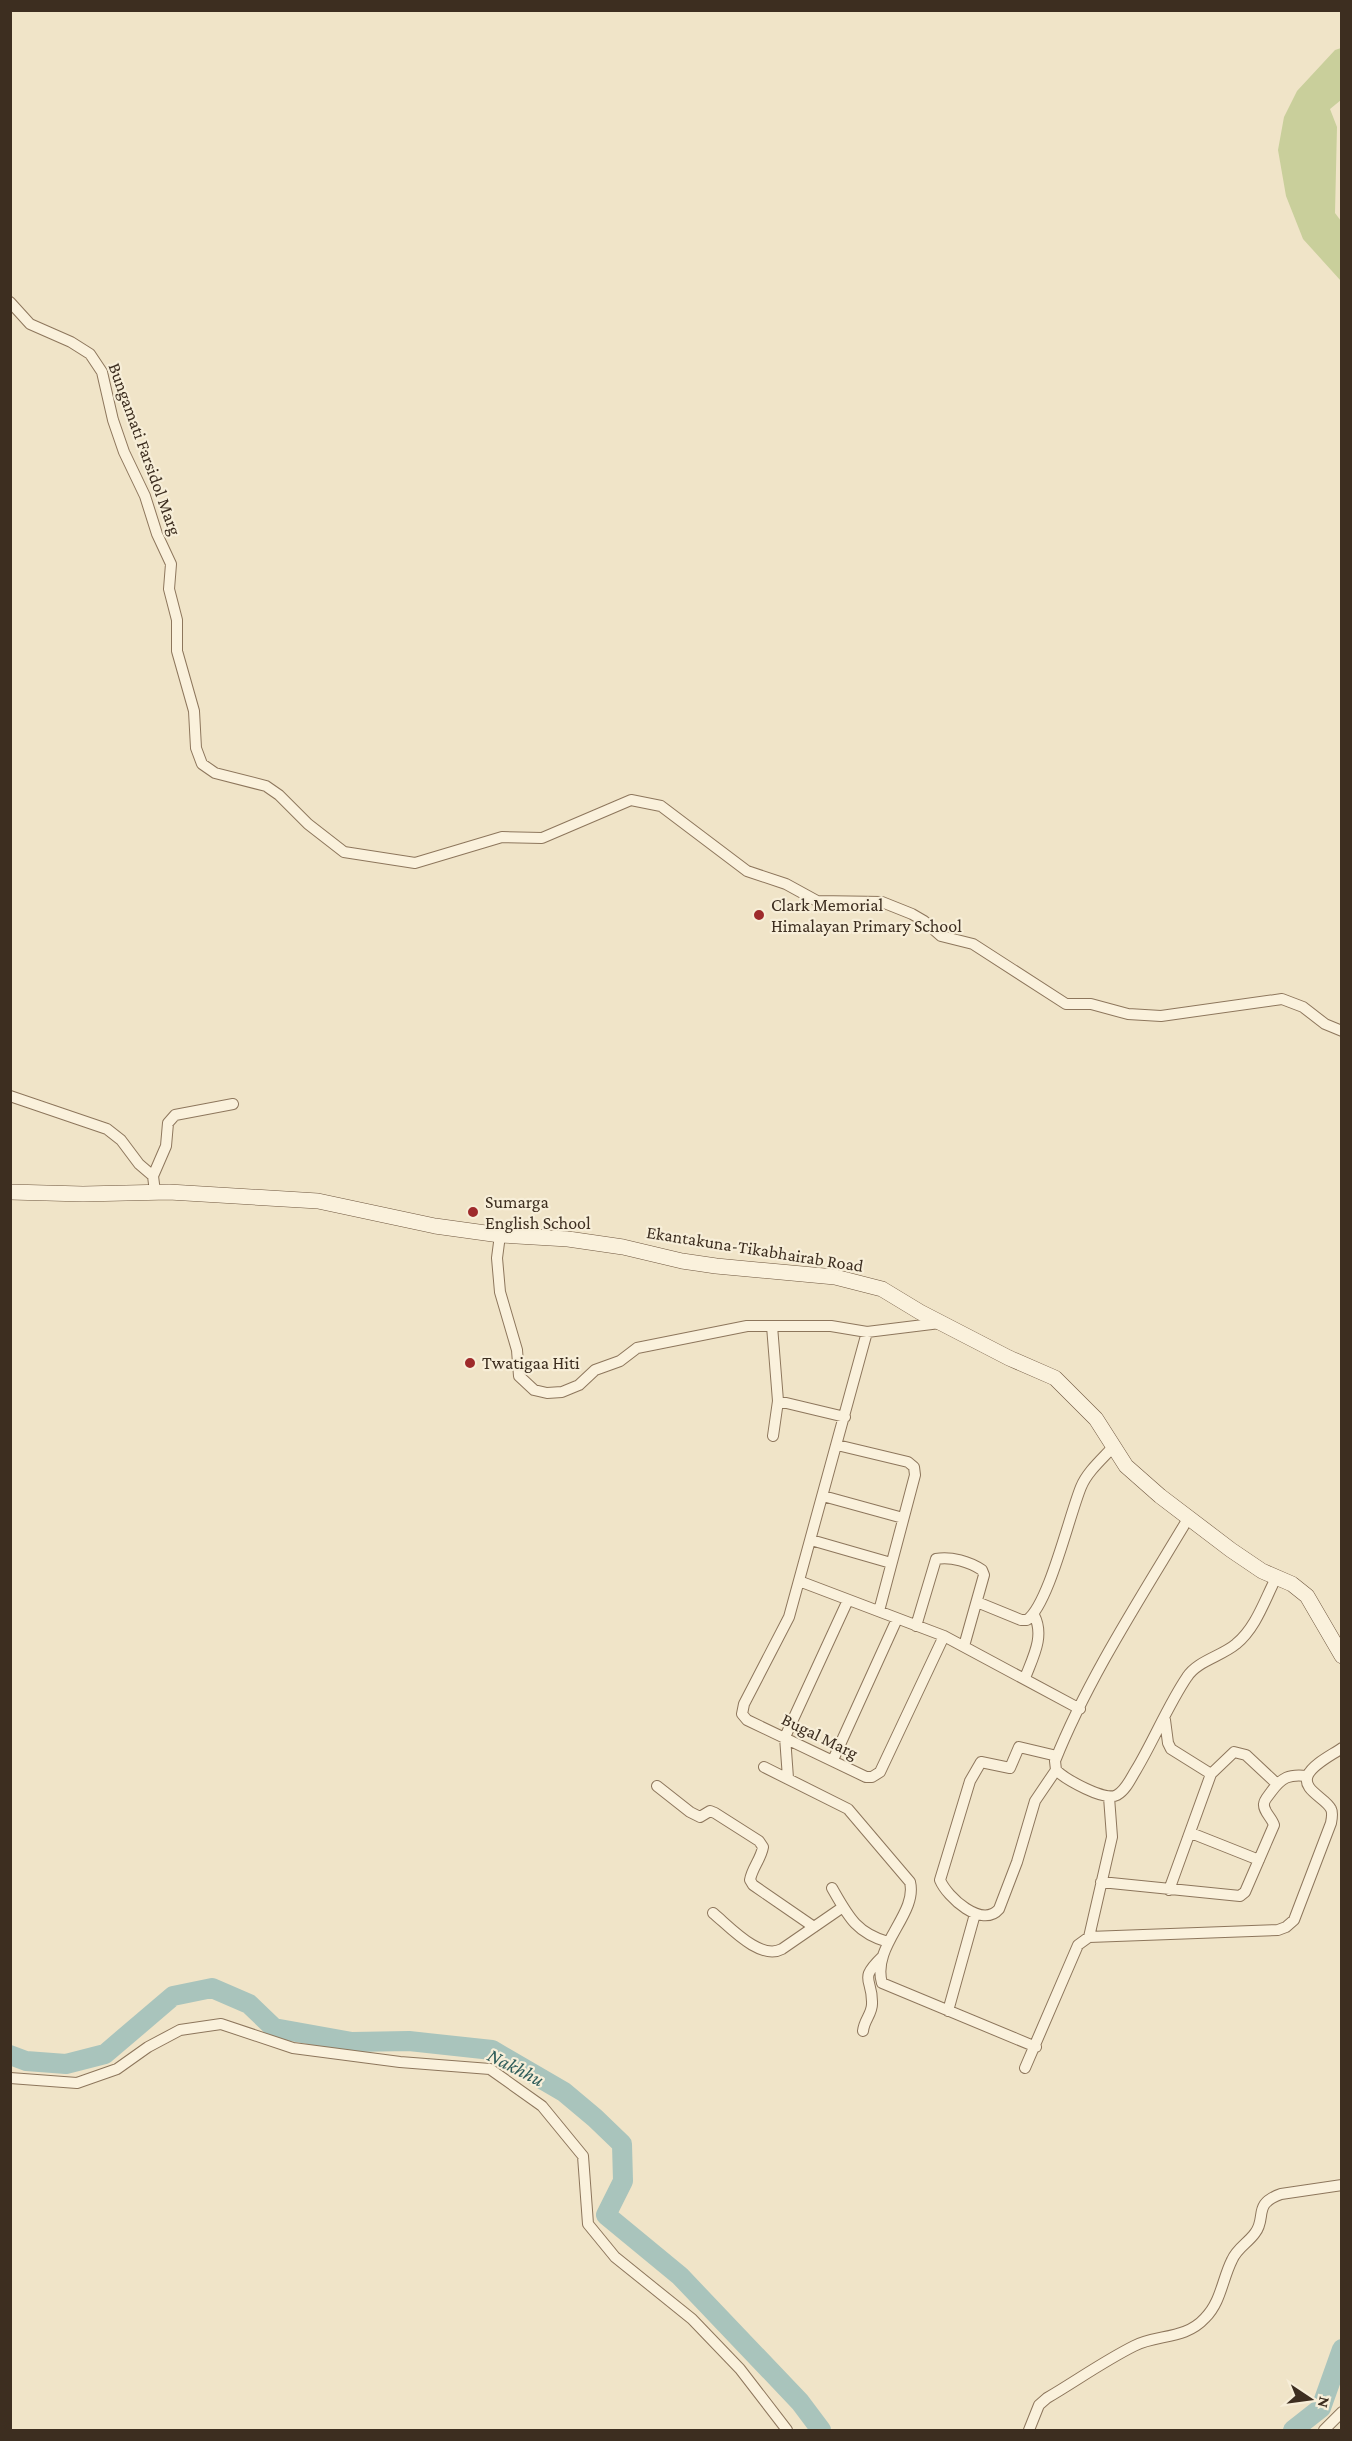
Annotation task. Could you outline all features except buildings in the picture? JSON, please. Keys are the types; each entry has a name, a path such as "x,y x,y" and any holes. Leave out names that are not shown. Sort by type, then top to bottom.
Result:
{"main road":[{"name":"Ekantakuna-Tikabhairab Road","path":"10,1192 162,1192 318,1201 435,1226 500,1235 568,1239 623,1247 682,1261 716,1266 835,1277 882,1289 1009,1358 1055,1378 1096,1419 1126,1466 1160,1496 1231,1550 1262,1571 1292,1584 1307,1596 1341,1656"}],"street":[{"name":"Bungamati Farsidol Marg","path":"10,302 30,324 90,354 102,372 113,420 124,452 145,496 171,564 169,589 177,620 177,651 194,711 196,748 201,764 215,773 266,786 279,795 308,824 345,852 415,863 502,837 542,838 631,800 661,806 747,871 786,884 817,901 882,902 912,914 941,936 973,944 1066,1004 1091,1004 1128,1014 1161,1016 1282,999 1303,1006 1325,1024 1341,1031"},
{"path":"10,1096 107,1129 122,1140 139,1164 153,1176 162,1192"},
{"path":"153,1176 166,1146 168,1123 175,1115 233,1104"},
{"path":"500,1235 497,1258 500,1292 517,1350 519,1376 534,1390 547,1394 562,1392 579,1385 595,1370 620,1361 637,1348 685,1340 723,1330 747,1326 831,1326 867,1332 943,1323"},
{"path":"772,1326 778,1401 773,1436"},
{"name":"Bugal Marg","path":"867,1332 789,1617 744,1704 742,1714 747,1720 834,1760 866,1778 872,1777 880,1772 944,1635"},
{"path":"778,1401 845,1416"},
{"path":"837,1445 908,1462 914,1467 915,1475 879,1611"},
{"path":"977,1602 1021,1620 1027,1620 1034,1615 1053,1570 1081,1487 1089,1473 1113,1447"},
{"path":"823,1497 903,1518"},
{"path":"1057,1756 1019,1747 1010,1768 981,1762 970,1781 940,1880 942,1885 964,1907 975,1914 988,1917 999,1910 1017,1862 1035,1801 1056,1770 1057,1756 1080,1709 1189,1517"},
{"path":"811,1540 891,1563"},
{"path":"916,1626 936,1559 945,1557 975,1565 982,1570 984,1575 964,1646"},
{"path":"1056,1770 1075,1785 1109,1797 1116,1796 1125,1788 1165,1720 1188,1675 1238,1643 1253,1625 1276,1578"},
{"path":"799,1581 944,1635 1080,1709"},
{"path":"788,1778 785,1737 848,1600"},
{"path":"1025,1678 1039,1635 1034,1615"},
{"path":"834,1760 897,1619"},
{"path":"1165,1720 1171,1749 1211,1773"},
{"path":"1025,2068 1078,1945 1089,1937 1278,1930 1294,1920 1337,1810 1313,1792 1307,1782 1307,1776 1341,1748"},
{"path":"1169,1890 1211,1773 1227,1756 1234,1752 1246,1755 1277,1784"},
{"path":"764,1767 848,1809 910,1882 911,1897 888,1942 884,1956 880,1977 882,1983 1036,2047"},
{"path":"1101,1882 1240,1896 1245,1892 1274,1825 1264,1808 1264,1803 1277,1784 1286,1776 1292,1774 1307,1776"},
{"path":"657,1786 690,1812 700,1816 710,1810 759,1841 763,1847 762,1854 752,1869 750,1880 753,1885 814,1927"},
{"path":"1089,1937 1112,1837 1109,1797"},
{"path":"1191,1833 1259,1860"},
{"path":"832,1888 861,1931 888,1942"},
{"path":"713,1913 765,1952 777,1951 843,1907"},
{"path":"948,2011 975,1914"},
{"path":"863,2031 864,2021 871,2011 873,2001 867,1980 872,1967 884,1956"},
{"path":"10,2078 77,2083 117,2069 180,2030 221,2024 293,2048 400,2062 490,2069 542,2106 583,2156 588,2224 615,2257 692,2319 740,2369 787,2430"},
{"path":"1029,2430 1039,2405 1047,2397 1136,2345 1172,2337 1205,2319 1219,2298 1232,2260 1245,2242 1255,2234 1259,2217 1271,2197 1341,2185"},
{"path":"1324,2430 1341,2412"}],"green space":[{"path":"1341,48 1341,100 1330,109 1337,127 1335,213 1341,221 1341,281 1303,239 1286,196 1278,150 1284,117 1297,91 1335,50"}],"waterway":[{"name":"Nakhhu","path":"10,2055 26,2061 66,2064 105,2054 173,1996 212,1988 249,2004 274,2028 352,2042 409,2041 492,2050 564,2092 622,2144 623,2181 606,2215 680,2276 800,2402 821,2430"},
{"name":"Nakhhu","path":"1293,2430 1321,2408 1342,2349"}],"place":[{"name":"Clark Memorial Himalayan Primary School","path":"759,915"},
{"name":"Sumarga English School","path":"473,1212"},
{"name":"Twatigaa Hiti","path":"470,1363"}]}
